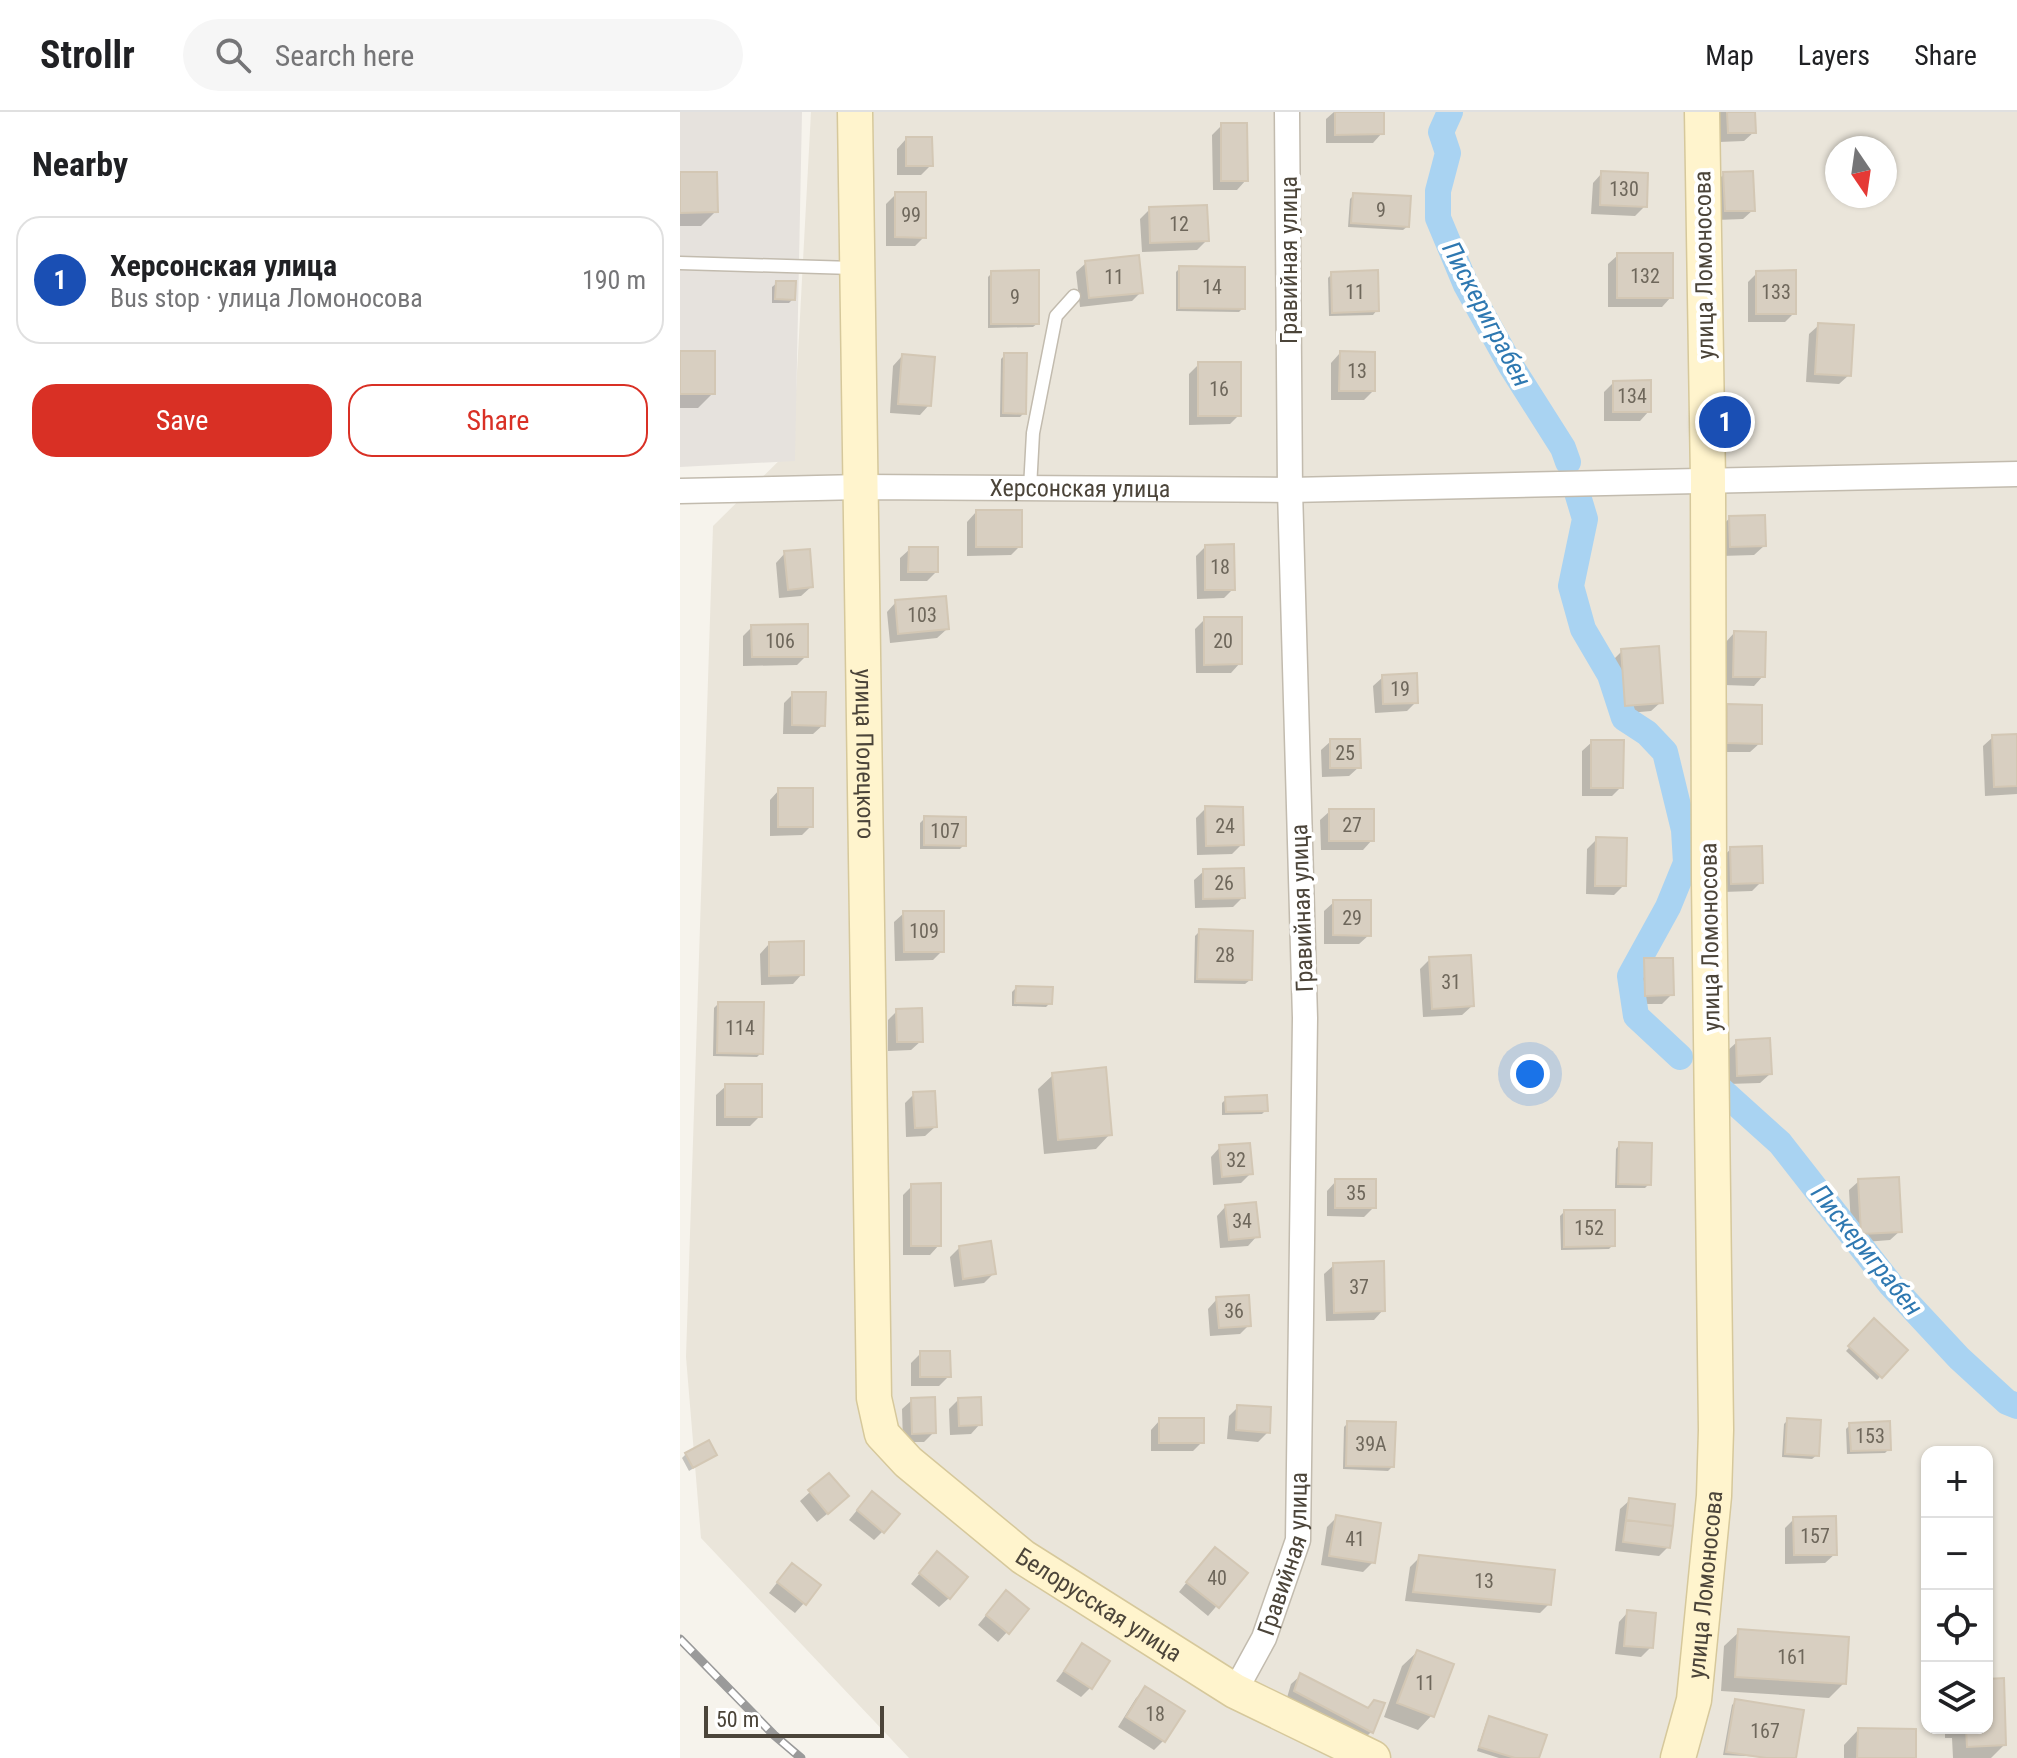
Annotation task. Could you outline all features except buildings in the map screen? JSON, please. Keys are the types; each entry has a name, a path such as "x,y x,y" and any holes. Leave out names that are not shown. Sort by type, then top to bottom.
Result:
{"street":[{"name":"улица Полецкого","path":"855,112 874,1398"},
{"name":"Гравийная улица","path":"1235,1691 1264,1638 1298,1540 1305,1018 1290,490 1287,112"},
{"name":"улица Ломоносова","path":"1678,1758 1694,1700 1714,1496 1716,1430 1702,112"},
{"name":"Херсонская улица","path":"680,491 861,487 1290,490 2017,474"},
{"name":"Белорусская улица","path":"874,1398 882,1434 908,1462 1012,1547 1235,1691 1373,1758"}],"lane":[{"path":"680,263 856,268"},
{"path":"1030,488 1033,433 1056,316 1074,296"}],"shaded area":[{"path":"680,112 802,112 795,461 680,467"},
{"path":"811,112 2017,112 2017,1758 909,1758 701,1538 686,1357 713,526 793,447"}],"waterway":[{"name":"Пискериграбен","path":"1450,112 1441,132 1448,153 1438,191 1438,218 1466,285 1511,366 1563,448 1568,462"},
{"name":"Пискериграбен","path":"1576,489 1585,519 1571,586 1583,629 1610,675 1624,718 1647,733 1665,752 1684,830 1686,863 1668,907 1630,976 1636,1016 1680,1057"},
{"name":"Пискериграбен","path":"1720,1089 1780,1143 1891,1285 1959,1358 2007,1402 2017,1406"}],"railway":[{"path":"680,1639 774,1735 801,1758"}],"place":[{"name":"Херсонская улица","path":"1725,422"}]}
